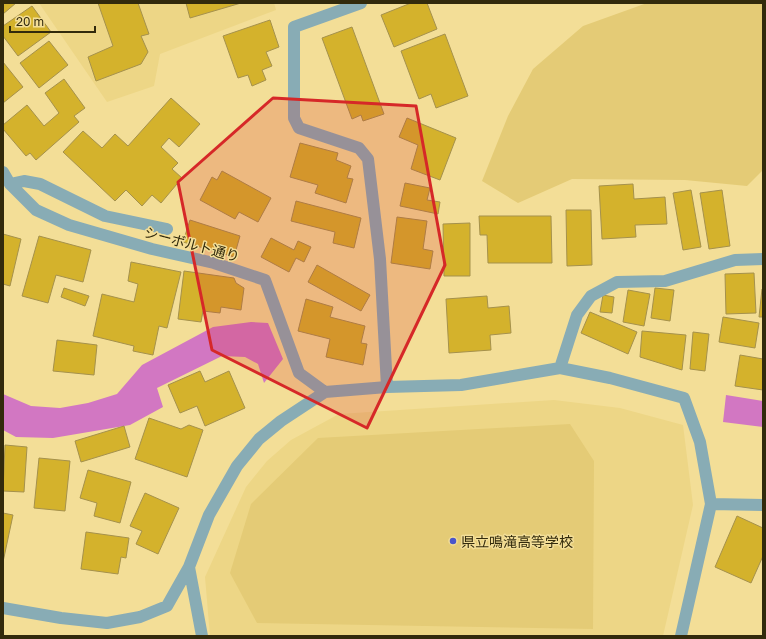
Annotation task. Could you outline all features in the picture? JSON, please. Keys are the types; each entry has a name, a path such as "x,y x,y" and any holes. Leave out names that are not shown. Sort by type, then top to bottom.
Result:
{"street":[{"path":"361,3 294,27 294,118 299,128 359,148 368,159 380,259 387,387"},
{"name":"シーボルト通り","path":"3,172 10,184 36,210 70,225 152,249 214,263 265,280 299,373 325,392"},
{"path":"10,184 24,181 40,184 104,216 167,230"},
{"path":"560,368 578,316 591,296 618,282 665,282 735,260 763,259"},
{"path":"3,608 61,618 107,623 140,616 167,606 189,567 209,515 237,466 260,439 281,421 325,392 387,387 461,385 560,368 610,378 684,398 700,442 711,504 681,636"},
{"path":"711,504 763,505"},
{"path":"189,567 202,636"}],"highlighted area":[{"path":"273,98 416,106 445,265 367,428 212,350 178,182"}],"shaded area":[{"path":"39,3 274,3 276,10 160,54 154,86 107,102"},
{"path":"647,3 763,3 763,170 747,186 685,180 572,179 518,203 482,181 508,116 533,69 583,26"},
{"path":"251,322 268,323 283,359 264,383 258,364 245,357 222,356 157,388 163,407 130,425 53,438 16,437 3,430 3,394 31,406 60,408 88,403 117,394 142,365 213,327"},
{"path":"726,395 763,401 763,427 723,422"},
{"name":"県立鳴滝高等学校","path":"554,400 620,408 683,425 693,505 663,636 210,636 205,577 246,487 267,461 291,440 339,414"},
{"name":"県立鳴滝高等学校","path":"570,424 594,461 593,629 257,623 230,573 251,504 318,438"}],"building":[{"path":"3,3 16,3 3,14"},
{"path":"98,3 138,3 149,34 141,36 148,52 141,64 96,81 88,57 113,46"},
{"path":"186,3 241,3 190,18"},
{"path":"411,3 427,3 437,29 394,47 381,15"},
{"path":"32,6 51,32 18,56 3,36 3,26"},
{"path":"270,20 279,47 266,52 272,66 262,70 266,80 252,86 248,75 238,78 223,36"},
{"path":"352,27 384,114 363,121 361,115 352,119 322,38"},
{"path":"445,34 468,96 436,108 431,94 419,99 401,51"},
{"path":"49,41 68,65 39,88 20,63"},
{"path":"3,62 23,87 3,103"},
{"path":"64,79 85,108 74,116 79,122 36,160 30,153 26,156 3,129 3,125 27,105 44,126 59,113 45,93"},
{"path":"171,98 200,124 179,147 169,138 161,147 178,163 172,169 182,178 161,203 152,195 142,206 126,190 115,201 63,152 83,131 102,148 115,134 128,146"},
{"path":"407,118 456,138 440,180 411,169 418,145 399,137"},
{"path":"300,143 338,153 336,160 351,166 347,178 353,179 346,203 315,193 318,185 290,177"},
{"path":"222,171 271,198 258,222 239,212 235,219 200,200 212,177 217,180"},
{"path":"405,183 430,188 427,200 440,202 438,214 400,206"},
{"path":"633,184 634,199 665,197 667,224 635,225 636,237 602,239 599,186"},
{"path":"691,190 701,247 683,250 673,193"},
{"path":"722,190 730,246 709,249 700,193"},
{"path":"296,201 361,218 354,248 333,243 335,232 291,221"},
{"path":"566,210 591,210 592,265 567,266"},
{"path":"479,216 551,216 552,263 488,263 487,235 480,235"},
{"path":"397,217 427,221 423,249 433,251 430,269 391,263"},
{"path":"190,220 240,236 234,257 183,242"},
{"path":"470,223 470,276 444,276 443,224"},
{"path":"3,234 21,239 10,286 3,284"},
{"path":"39,236 91,250 83,282 56,275 48,303 22,296"},
{"path":"271,238 294,250 298,241 311,247 304,262 296,258 289,272 261,257"},
{"path":"131,262 181,272 167,328 159,326 153,355 133,351 134,346 93,336 102,294 134,302 138,284 128,281"},
{"path":"317,265 370,295 361,311 308,282"},
{"path":"184,271 234,278 236,283 244,288 241,310 221,307 220,313 203,311 201,322 178,319"},
{"path":"754,273 756,313 726,314 725,274"},
{"path":"64,288 89,296 85,306 61,297"},
{"path":"655,288 674,290 670,321 651,318"},
{"path":"762,289 763,317 759,317"},
{"path":"628,290 650,294 644,326 623,322"},
{"path":"603,295 614,297 612,313 600,312"},
{"path":"487,296 488,308 509,306 511,333 490,335 491,350 449,353 446,299"},
{"path":"306,299 333,307 330,317 365,326 361,343 367,344 363,365 326,357 330,339 298,331"},
{"path":"590,312 637,332 628,354 581,333"},
{"path":"723,317 759,323 755,348 719,342"},
{"path":"642,331 686,335 682,370 640,357"},
{"path":"693,332 709,334 705,371 690,369"},
{"path":"57,340 97,345 94,375 53,371"},
{"path":"740,355 763,359 763,390 735,386"},
{"path":"200,371 205,382 229,371 245,408 205,426 197,406 180,413 168,385"},
{"path":"149,418 181,429 189,425 203,430 187,477 135,459"},
{"path":"124,426 130,447 81,462 75,441"},
{"path":"5,445 27,447 24,492 3,491"},
{"path":"39,458 70,461 65,511 34,508"},
{"path":"88,470 131,482 120,523 94,516 97,503 80,498"},
{"path":"145,493 179,508 158,554 136,544 142,531 130,526"},
{"path":"3,513 13,515 3,562"},
{"path":"737,516 763,528 763,556 751,583 715,567"},
{"path":"86,532 129,538 126,558 121,557 118,574 81,569"}],"place":[{"name":"県立鳴滝高等学校","path":"453,541"}]}
